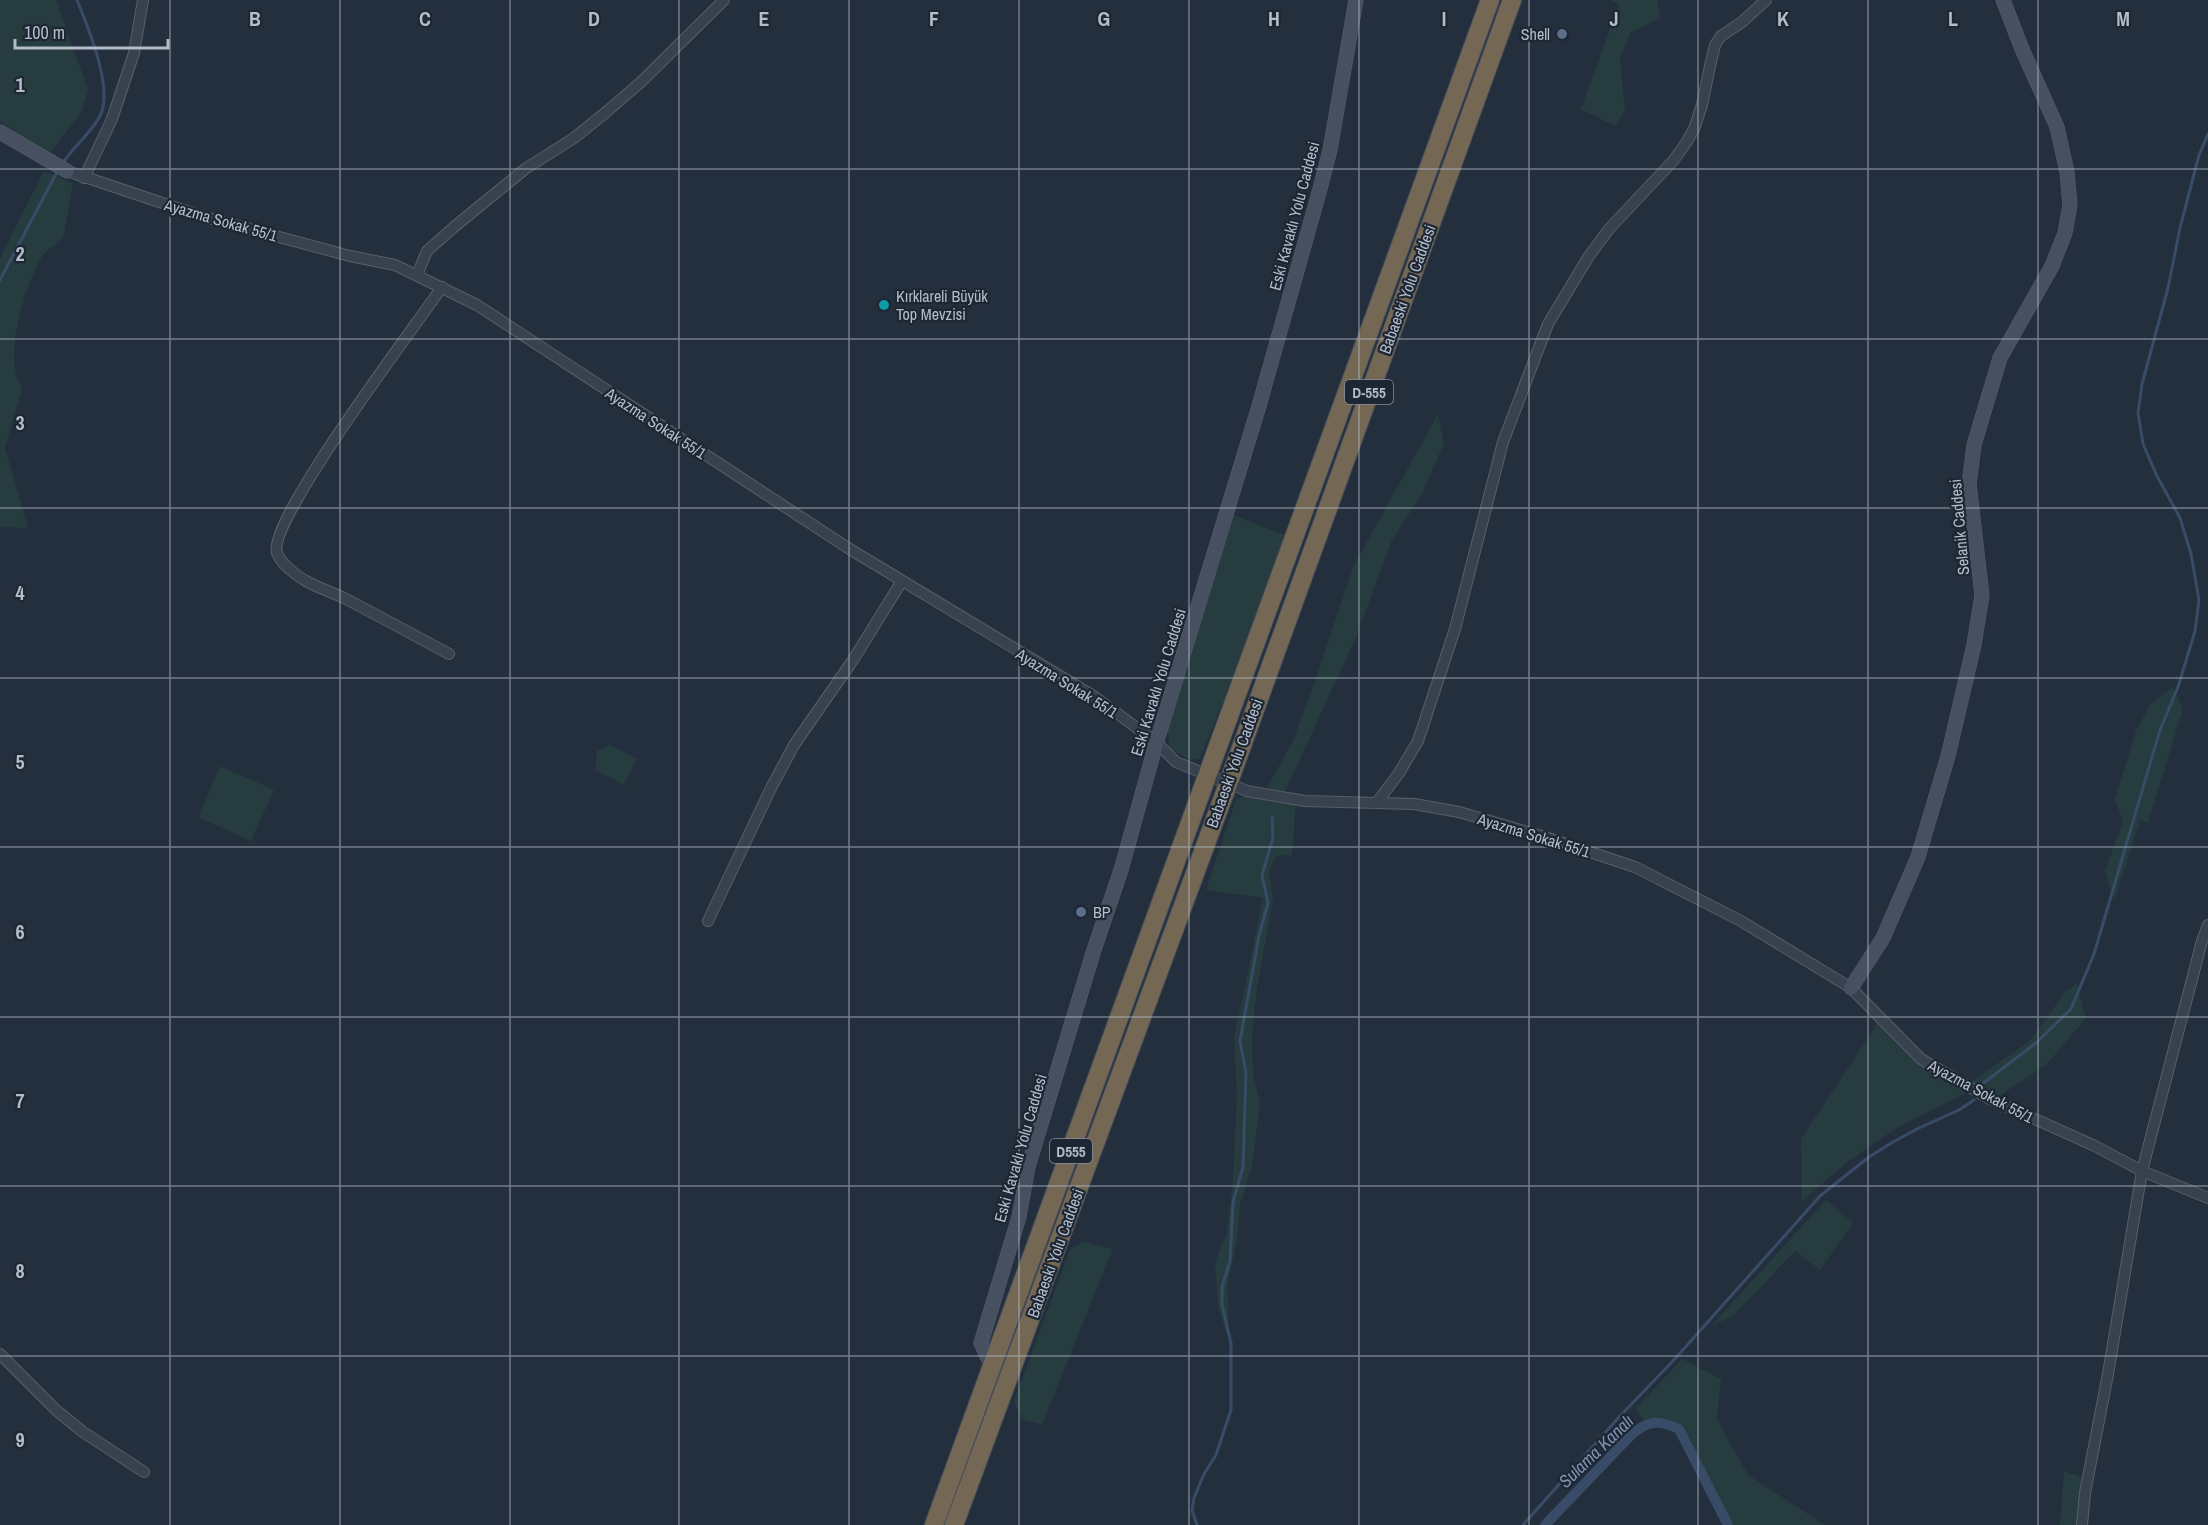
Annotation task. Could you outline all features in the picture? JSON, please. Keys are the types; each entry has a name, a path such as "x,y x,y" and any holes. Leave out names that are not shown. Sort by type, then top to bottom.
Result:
{"highway":[{"name":"Babaeski Yolu Caddesi","path":"934,1525 1490,0"},
{"name":"Babaeski Yolu Caddesi","path":"954,1525 1228,784 1512,0"}],"street":[{"path":"84,178 112,119 134,53 143,0"},
{"path":"417,275 427,251 525,169 574,138 605,113 724,0"},
{"name":"Eski Kavaklı Yolu Caddesi","path":"992,1367 981,1343 1019,1217 1029,1167 1094,950 1121,870 1156,742 1260,406 1330,150 1356,0"},
{"path":"1378,801 1419,741 1455,629 1503,442 1548,324 1589,256 1609,229 1686,143 1694,129 1702,105 1715,45 1721,36 1742,22 1766,0"},
{"name":"Selanik Caddesi","path":"1851,988 1883,938 1918,857 1948,756 1974,645 1982,595 1969,484 1974,445 2000,358 2052,266 2065,233 2070,205 2067,172 2057,128 2003,0"},
{"path":"0,132 67,171"},
{"name":"Ayazma Sokak 55/1","path":"67,171 201,216 350,256 395,265 417,275 477,305 696,450 902,581 1095,697 1156,742 1176,762 1246,791 1305,801 1378,801 1414,804 1459,812 1635,867 1733,916 1851,988 1921,1059 1990,1099 2095,1146 2142,1171 2208,1198"},
{"path":"442,287 353,412 296,501 280,532 277,553 283,562 307,582 449,654"},
{"path":"708,921 794,745 858,652 902,581"},
{"path":"2082,1525 2085,1493 2108,1374 2142,1171 2208,925"},
{"path":"0,1354 56,1410 82,1432 144,1472"}],"green space":[{"path":"0,0 56,0 88,89 81,113 50,153 0,122"},
{"path":"1610,0 1657,0 1660,18 1630,33 1620,58 1625,110 1615,126 1581,109 1619,4"},
{"path":"44,171 73,183 64,235 43,255 28,286 15,342 16,375 22,388 5,448 28,528 0,527 0,258"},
{"path":"1438,414 1444,443 1423,492 1391,542 1357,635 1285,792 1267,788 1293,741 1354,565"},
{"path":"1233,515 1285,535 1240,661 1200,758 1190,760 1170,749 1167,728"},
{"path":"2173,687 2183,709 2148,823 2140,820 2114,901 2105,871 2123,821 2115,799 2136,731 2150,705"},
{"path":"610,745 637,759 624,785 595,770 597,750"},
{"path":"220,766 274,790 251,841 198,817"},
{"path":"1246,795 1296,803 1292,855 1275,856 1269,872 1273,899 1257,989 1252,1034 1253,1074 1260,1103 1252,1167 1240,1204 1237,1240 1227,1288 1229,1321 1226,1333 1218,1305 1215,1263 1227,1232 1233,1180 1237,1095 1234,1039 1263,898 1206,890 1236,800"},
{"path":"2077,984 2086,1018 2047,1064 1995,1099 1969,1083 2030,1041 2066,991"},
{"path":"1879,1021 1969,1091 1895,1129 1846,1163 1802,1201 1801,1139"},
{"path":"1826,1200 1853,1223 1820,1270 1795,1251 1733,1316 1711,1326"},
{"path":"1083,1241 1113,1249 1042,1425 1021,1419 1014,1401 1070,1250"},
{"path":"1682,1359 1721,1379 1717,1419 1748,1475 1825,1525 1732,1525 1683,1426 1666,1419 1643,1420 1636,1408"},
{"path":"2064,1471 2084,1478 2078,1525 2060,1525"}],"waterway":[{"path":"62,164 96,122 103,104 104,90 98,58 77,0"},
{"path":"1981,1085 2037,1042 2071,1009 2094,954 2160,730 2178,687 2195,631 2199,600 2191,554 2180,518 2143,444 2138,413 2142,384 2168,288 2180,228 2199,155 2208,134"},
{"path":"0,280 57,172"},
{"path":"1197,1525 1192,1510 1194,1498 1204,1474 1216,1455 1231,1410 1231,1343 1222,1305 1222,1287 1230,1261 1233,1202 1243,1167 1246,1073 1240,1041 1259,936 1268,903 1262,875 1273,838 1272,817"},
{"path":"1523,1525 1820,1196 1869,1157 1893,1142 1959,1110 1974,1100"},
{"name":"Sulama Kanalı","path":"1545,1525 1633,1433 1655,1423 1679,1429 1728,1525"}],"place":[{"name":"Shell","path":"1562,34"},
{"name":"Kırklareli Büyük Top Mevzisi","path":"884,305"},
{"name":"BP","path":"1081,912"}]}
